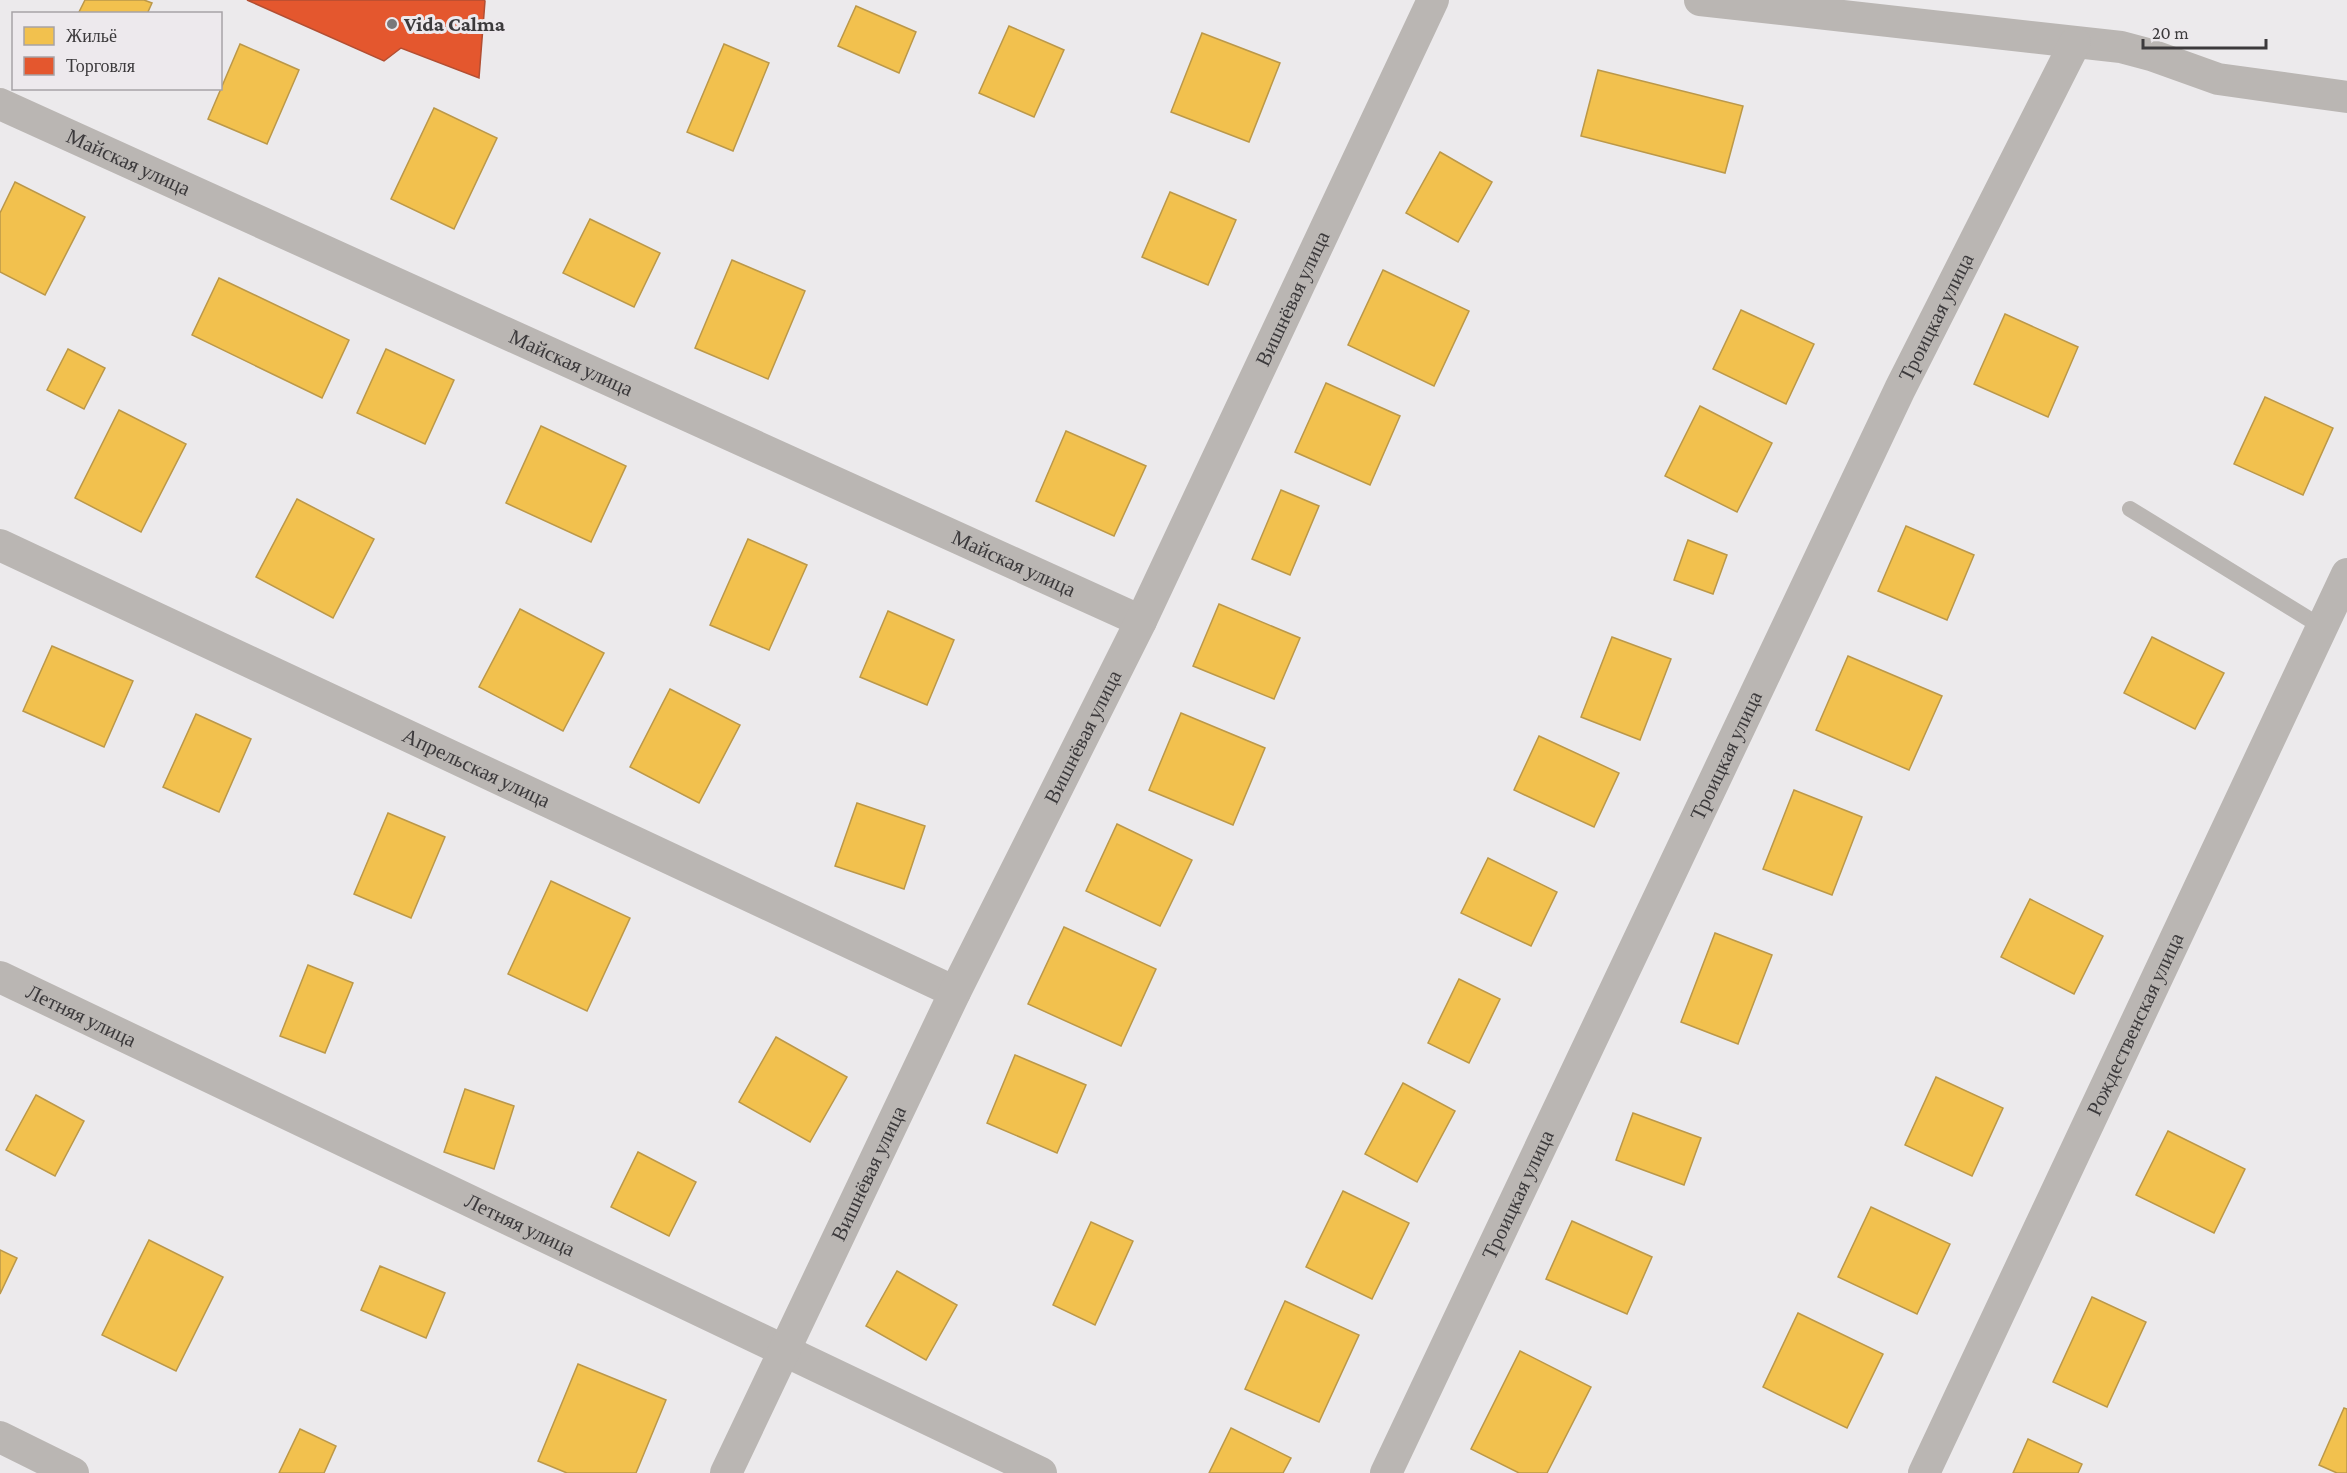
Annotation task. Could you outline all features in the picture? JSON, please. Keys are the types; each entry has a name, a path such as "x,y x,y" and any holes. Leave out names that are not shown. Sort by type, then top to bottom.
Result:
{"street":[{"name":"Вишнёвая улица","path":"726,1473 955,992 1141,621 1433,0"},
{"path":"1700,0 2135,50 2218,79 2347,97"},
{"name":"Троицкая улица","path":"1386,1473 1895,400 2075,43"},
{"name":"Майская улица","path":"0,104 1141,621"},
{"name":"Апрельская улица","path":"0,545 955,992"},
{"name":"Рождественская улица","path":"1924,1473 2347,574"},
{"name":"Летняя улица","path":"0,977 1041,1473"},
{"path":"0,1437 73,1473"}],"lane":[{"path":"2130,509 2322,627"}],"building: Жильё":[{"path":"85,0 144,0 152,3 148,12 79,12"},
{"path":"856,6 916,32 899,73 838,46"},
{"path":"1009,26 1064,50 1034,117 979,93"},
{"path":"1202,33 1280,63 1249,142 1171,112"},
{"path":"240,44 299,70 267,144 208,119"},
{"path":"724,44 769,63 733,151 687,132"},
{"path":"1598,70 1743,106 1725,173 1581,136"},
{"path":"434,108 497,138 454,229 391,199"},
{"path":"1440,152 1492,182 1458,242 1406,213"},
{"path":"15,182 85,217 45,295 0,272 0,213"},
{"path":"1170,192 1236,220 1208,285 1142,257"},
{"path":"590,219 660,253 634,307 563,273"},
{"path":"732,260 805,291 768,379 695,348"},
{"path":"1383,270 1469,311 1434,386 1348,345"},
{"path":"219,278 349,340 322,398 192,335"},
{"path":"1741,310 1814,344 1786,404 1713,369"},
{"path":"2005,314 2078,347 2048,417 1974,384"},
{"path":"68,349 105,368 84,409 47,390"},
{"path":"386,349 454,380 425,444 357,413"},
{"path":"1326,383 1400,416 1370,485 1295,452"},
{"path":"2265,397 2333,428 2303,495 2234,464"},
{"path":"1700,406 1772,443 1737,512 1665,476"},
{"path":"119,410 186,444 141,532 75,498"},
{"path":"541,426 626,466 591,542 506,503"},
{"path":"1066,431 1146,466 1114,536 1036,501"},
{"path":"1281,490 1319,506 1290,575 1252,559"},
{"path":"297,499 374,539 333,618 256,577"},
{"path":"1906,526 1974,555 1947,620 1878,591"},
{"path":"748,539 807,565 769,650 710,625"},
{"path":"1688,540 1727,555 1713,594 1674,580"},
{"path":"1219,604 1300,638 1274,699 1193,666"},
{"path":"520,609 604,653 563,731 479,687"},
{"path":"888,611 954,640 927,705 860,677"},
{"path":"1612,637 1671,659 1640,740 1581,717"},
{"path":"2152,637 2224,673 2195,729 2124,693"},
{"path":"52,646 133,681 104,747 23,711"},
{"path":"1848,656 1942,696 1909,770 1816,730"},
{"path":"670,689 740,725 699,803 630,767"},
{"path":"1181,713 1265,748 1233,825 1149,790"},
{"path":"196,714 251,739 219,812 163,787"},
{"path":"1539,736 1619,773 1594,827 1514,790"},
{"path":"1794,790 1862,817 1832,895 1763,869"},
{"path":"857,803 925,826 904,889 835,866"},
{"path":"388,813 445,837 411,918 354,894"},
{"path":"1117,824 1192,860 1160,926 1086,891"},
{"path":"1488,858 1557,892 1531,946 1461,913"},
{"path":"551,881 630,918 587,1011 508,974"},
{"path":"2030,899 2103,936 2074,994 2001,957"},
{"path":"1064,927 1156,969 1121,1046 1028,1004"},
{"path":"1715,933 1772,955 1738,1044 1681,1022"},
{"path":"308,965 353,983 325,1053 280,1036"},
{"path":"1459,979 1500,999 1469,1063 1428,1043"},
{"path":"776,1037 847,1077 810,1142 739,1102"},
{"path":"1015,1055 1086,1085 1057,1153 987,1123"},
{"path":"1936,1077 2003,1108 1972,1176 1905,1145"},
{"path":"1403,1083 1455,1111 1417,1182 1365,1154"},
{"path":"465,1089 514,1106 494,1169 444,1152"},
{"path":"36,1095 84,1121 55,1176 6,1150"},
{"path":"1633,1113 1701,1138 1684,1185 1616,1160"},
{"path":"2168,1131 2245,1169 2214,1233 2136,1195"},
{"path":"638,1152 696,1182 669,1236 611,1207"},
{"path":"1343,1191 1409,1223 1372,1299 1306,1267"},
{"path":"1871,1207 1950,1244 1917,1314 1838,1277"},
{"path":"1572,1221 1652,1257 1627,1314 1546,1279"},
{"path":"1091,1222 1133,1241 1095,1325 1053,1305"},
{"path":"149,1240 223,1277 176,1371 102,1335"},
{"path":"0,1250 17,1258 0,1294"},
{"path":"380,1266 445,1293 426,1338 361,1310"},
{"path":"897,1271 957,1305 926,1360 866,1326"},
{"path":"2092,1297 2146,1322 2107,1407 2053,1382"},
{"path":"1285,1301 1359,1335 1319,1422 1245,1389"},
{"path":"1798,1313 1883,1354 1847,1428 1763,1387"},
{"path":"1520,1351 1591,1387 1547,1473 1519,1473 1471,1449"},
{"path":"578,1364 666,1400 636,1473 567,1473 538,1461"},
{"path":"2344,1408 2347,1409 2347,1473 2337,1473 2319,1465"},
{"path":"1231,1428 1291,1458 1283,1473 1209,1473"},
{"path":"300,1429 336,1446 324,1473 279,1473"},
{"path":"2028,1439 2082,1464 2078,1473 2013,1473"}],"building: Торговля":[{"name":"Vida Calma","path":"247,0 484,0 479,78 401,48 384,61"}],"place":[{"name":"Vida Calma","path":"392,24"}]}
